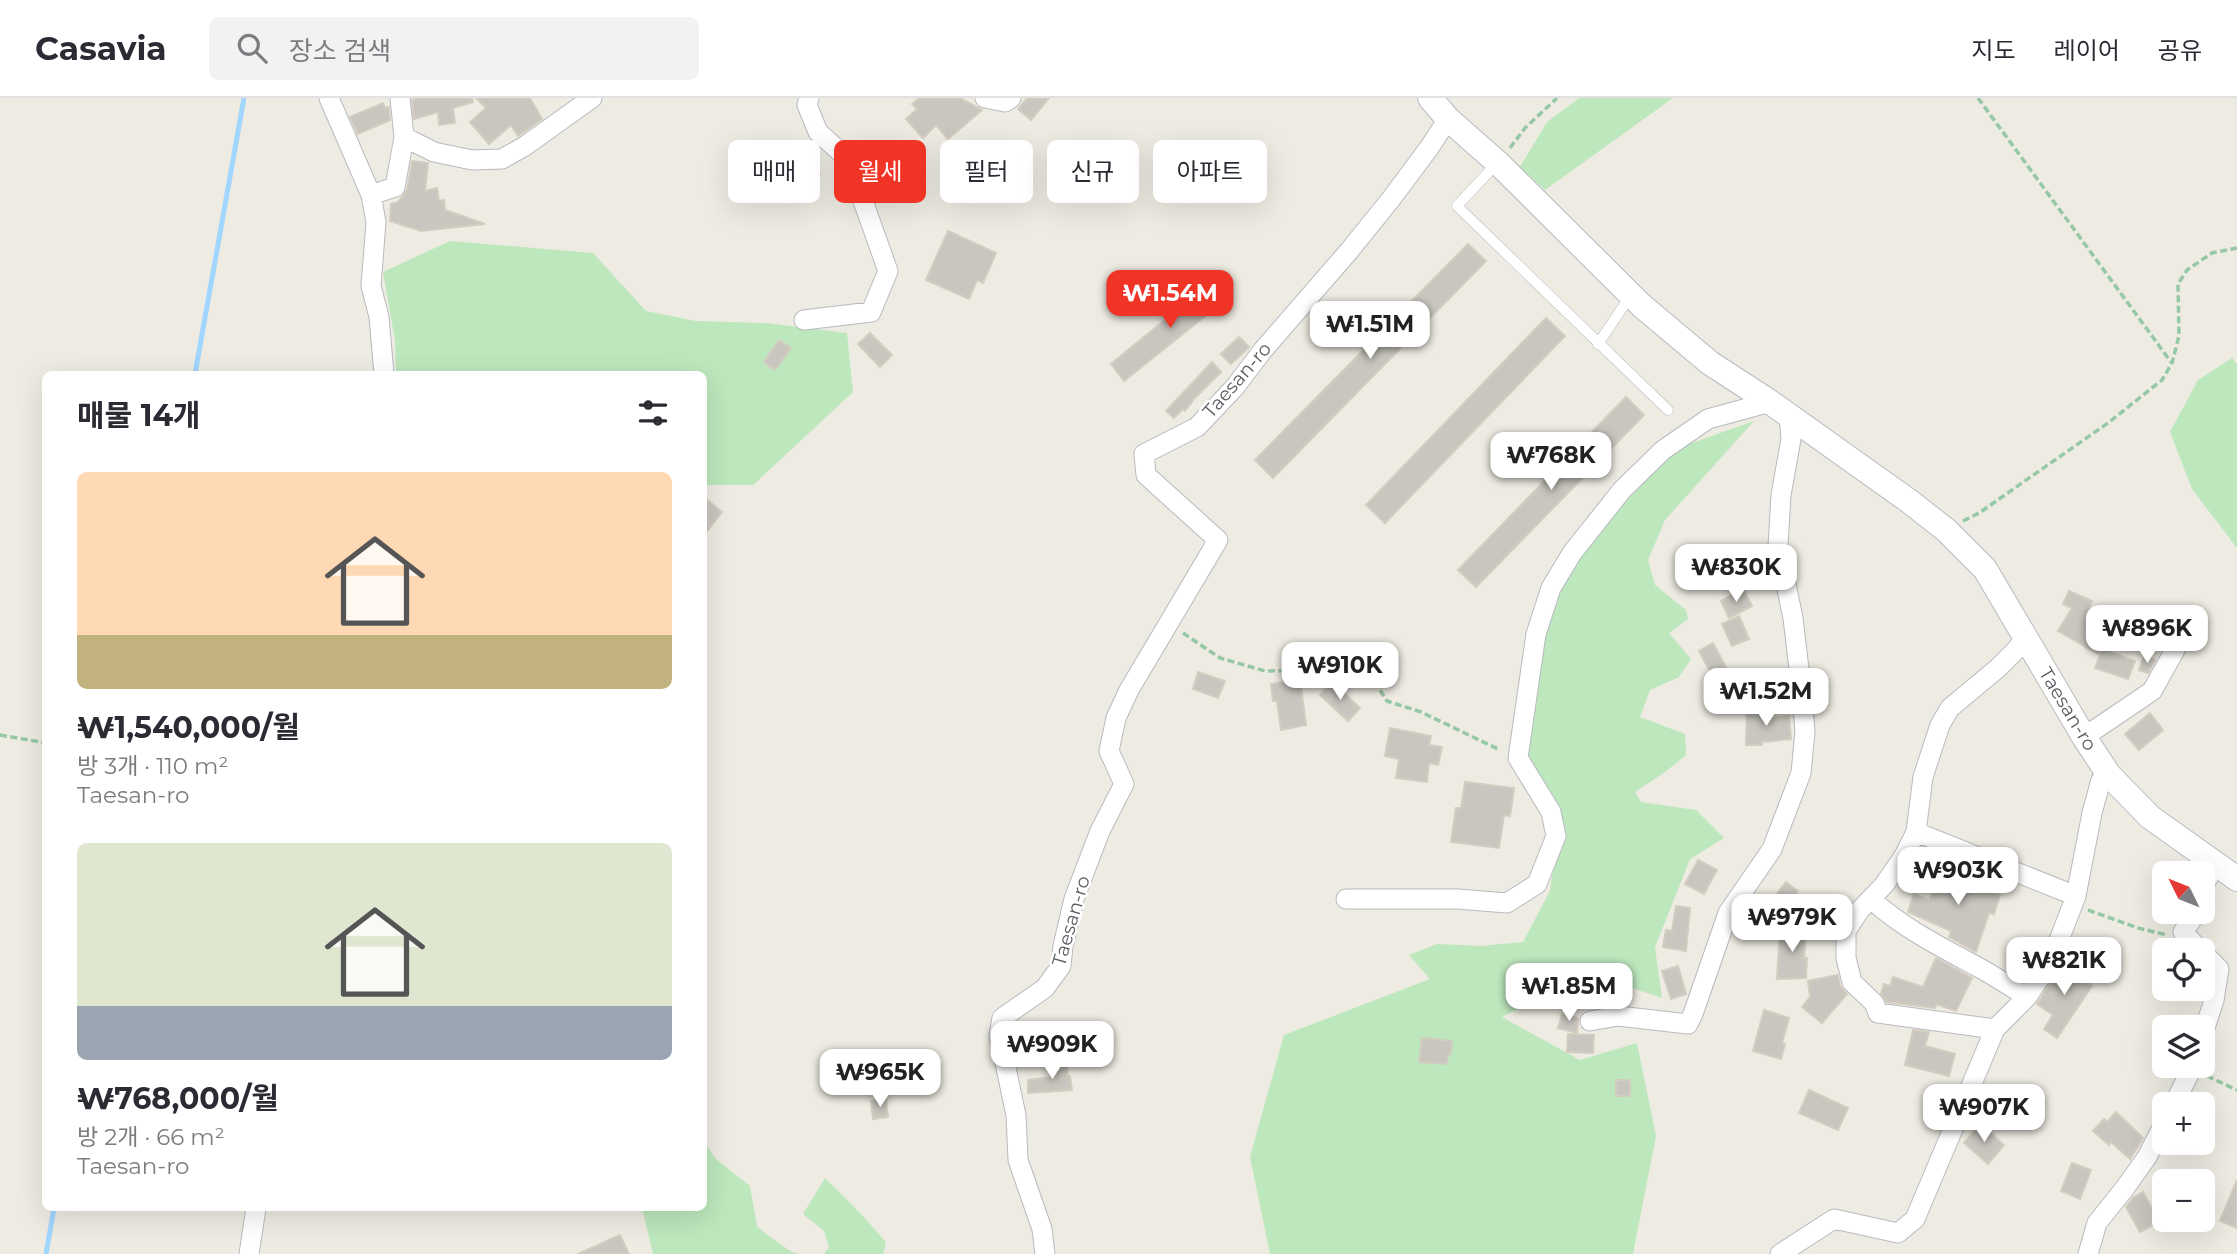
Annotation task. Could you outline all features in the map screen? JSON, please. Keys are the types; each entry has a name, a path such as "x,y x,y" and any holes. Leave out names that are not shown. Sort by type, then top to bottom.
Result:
{"street":[{"path":"329,98 371,195 376,222 371,286 379,317 384,371"},
{"path":"371,195 394,187 404,137 400,98"},
{"path":"404,137 434,152 472,160 502,159 592,98"},
{"path":"804,320 871,312 888,271 848,159 818,132 807,105 809,98"},
{"path":"985,98 1005,102 1011,98"},
{"name":"Taesan-ro","path":"1430,98 1448,119 1497,163 1631,295 1710,363 1780,409 1946,530 1985,569 2109,775 2150,817 2212,861"},
{"name":"Taesan-ro","path":"1045,1254 1042,1229 1018,1160 1016,1115 999,1035 1002,1018 1045,988 1061,966 1074,899 1100,831 1124,784 1109,751 1116,718 1129,690 1218,540 1146,475 1144,454 1197,427 1235,387 1391,199 1448,119"},
{"path":"1346,899 1458,899 1507,903 1537,884 1556,836 1551,812 1518,758 1536,634 1551,588 1572,553 1622,490 1663,450 1707,419 1780,409 1791,439 1781,495 1778,546 1793,618 1801,686 1805,731 1801,773 1772,849 1728,913 1688,1024 1618,1016 1590,1021"},
{"path":"1995,1030 1878,1013 1874,1003 1852,982 1846,958 1846,931 1904,856 1916,832 1923,777 1940,725 1950,708 1998,668 2017,649 2025,636"},
{"path":"2084,737 2152,691 2175,650"},
{"path":"1780,1254 1834,1219 1898,1233 1915,1219 1995,1030 2027,997 2051,961 2074,900 2101,780 2109,775"},
{"path":"1916,832 2074,900"},
{"name":"Taesan-ro","path":"2216,864 2237,879"},
{"path":"1872,900 1914,933 2027,997"},
{"path":"2189,924 2183,932 2189,938"},
{"path":"2215,964 2219,968 2215,994"},
{"path":"2088,1254 2097,1223 2140,1167 2152,1145"},
{"path":"249,1254 256,1211"}],"lane":[{"path":"1497,163 1457,206 1668,410"},
{"path":"1598,344 1631,295"}],"path":[{"path":"1497,163 1525,128 1557,98"},
{"path":"1978,98 2172,363"},
{"path":"1946,530 1979,513 2108,423 2162,380 2172,363 2179,336 2178,284 2188,270 2212,253 2237,248"},
{"path":"1169,624 1220,658 1265,671 1320,670 1345,661 1368,673 1387,701 1421,712 1518,758"},
{"path":"0,735 42,742"},
{"path":"2074,900 2138,928 2172,936 2183,932"},
{"path":"2212,1078 2237,1090"}],"green space":[{"path":"1579,98 1673,98 1545,190 1520,167 1547,122"},
{"path":"450,241 593,253 646,311 696,321 766,323 847,333 853,392 753,485 707,485 707,371 396,371 395,341 383,272"},
{"path":"2232,358 2237,364 2237,548 2192,489 2170,432 2198,380"},
{"path":"1754,421 1665,520 1648,560 1655,585 1686,610 1688,619 1669,633 1691,659 1679,677 1650,690 1640,717 1685,734 1686,755 1635,792 1641,802 1696,810 1724,838 1690,859 1655,947 1662,998 1602,978 1561,987 1502,1017 1580,1060 1637,1043 1656,1136 1633,1254 1270,1254 1250,1157 1284,1035 1430,979 1409,955 1437,944 1481,946 1523,942 1550,891 1563,835 1525,754 1541,647 1554,598 1576,559 1622,499 1666,455"},
{"path":"707,1146 716,1159 750,1186 757,1227 798,1254 653,1254 643,1211 707,1211"},
{"path":"825,1178 886,1242 883,1254 824,1254 829,1247 824,1231 803,1214"}],"building":[{"path":"472,98 473,102 453,108 455,123 439,125 438,112 414,119 412,100"},
{"path":"476,98 530,98 542,119 518,136 511,125 489,144 470,122 486,108"},
{"path":"919,98 960,98 982,110 948,139 936,125 923,138 906,119 917,109 912,104"},
{"path":"1027,98 1049,98 1031,120 1018,109"},
{"path":"383,103 385,108 389,107 390,120 358,134 350,117"},
{"path":"412,161 428,163 425,191 437,188 439,201 444,200 445,210 485,224 421,231 390,221 391,204 398,202 407,190"},
{"path":"948,231 996,253 983,283 977,280 969,299 926,280"},
{"path":"1468,244 1486,261 1273,478 1255,460"},
{"path":"1215,279 1229,297 1124,381 1111,364"},
{"path":"1546,318 1565,336 1385,523 1366,505"},
{"path":"870,333 892,355 880,367 858,344"},
{"path":"1239,337 1249,347 1231,364 1221,354"},
{"path":"779,340 791,348 775,370 764,362"},
{"path":"1212,362 1221,372 1185,411 1183,409 1174,418 1166,411"},
{"path":"1626,397 1644,415 1476,587 1458,570"},
{"path":"707,500 722,512 707,531"},
{"path":"1743,589 1752,606 1729,618 1721,601"},
{"path":"2069,591 2092,601 2088,609 2123,628 2110,652 2135,661 2128,679 2095,668 2100,655 2058,631 2072,608 2063,604"},
{"path":"1739,616 1749,639 1732,646 1722,624"},
{"path":"1713,643 1726,667 1712,675 1699,651"},
{"path":"2144,656 2155,660 2148,673 2139,670"},
{"path":"1198,672 1225,681 1218,698 1193,689"},
{"path":"1300,680 1306,725 1281,730 1277,701 1273,701 1271,684"},
{"path":"1332,682 1360,708 1348,721 1320,695"},
{"path":"1747,708 1762,708 1762,719 1789,716 1791,739 1762,742 1762,745 1746,745"},
{"path":"2150,713 2163,730 2139,750 2125,734"},
{"path":"1390,728 1431,736 1429,745 1442,747 1438,765 1429,763 1427,782 1396,778 1399,759 1385,756"},
{"path":"1465,782 1514,788 1510,816 1504,815 1499,848 1451,842 1456,808 1461,808"},
{"path":"1698,860 1717,870 1704,894 1685,884"},
{"path":"1955,870 1984,879 1982,883 1995,886 1992,893 2000,895 1994,914 1989,913 1976,952 1949,937 1951,931 1908,912 1914,894 1929,900 1940,872 1954,877"},
{"path":"1786,882 1798,891 1782,913 1769,904"},
{"path":"1676,906 1690,908 1686,951 1663,947 1666,930 1672,931"},
{"path":"1780,928 1806,930 1806,978 1777,979"},
{"path":"2067,957 2081,966 2075,975 2092,986 2057,1038 2044,1029 2053,1015 2037,1004"},
{"path":"1936,958 1972,978 1956,1011 1936,1004 1935,1008 1887,1002 1881,993 1884,984 1890,986 1893,977 1923,987"},
{"path":"1678,966 1686,994 1671,999 1662,971"},
{"path":"1838,975 1840,986 1847,994 1822,1023 1802,1007 1810,997 1808,981"},
{"path":"1764,1010 1789,1018 1781,1059 1753,1051"},
{"path":"1562,1014 1578,1018 1577,1033 1558,1028"},
{"path":"1913,1030 1929,1032 1925,1046 1955,1054 1949,1076 1905,1065"},
{"path":"1568,1034 1594,1035 1593,1053 1567,1052"},
{"path":"1422,1038 1452,1041 1447,1064 1419,1062"},
{"path":"1054,1063 1068,1064 1067,1076 1070,1076 1072,1090 1028,1093 1028,1080 1053,1077"},
{"path":"1616,1080 1630,1080 1630,1096 1616,1096"},
{"path":"1809,1090 1848,1108 1838,1130 1799,1113"},
{"path":"886,1099 888,1117 873,1119 871,1101"},
{"path":"2116,1112 2143,1138 2130,1159 2093,1131 2104,1119 2107,1122"},
{"path":"1980,1124 2004,1145 1988,1164 1964,1143"},
{"path":"2072,1163 2091,1170 2080,1199 2061,1191"},
{"path":"2237,1180 2237,1228 2220,1221"},
{"path":"2143,1192 2152,1209 2152,1226 2140,1232 2126,1207 2133,1198"},
{"path":"620,1235 629,1254 578,1254"}],"waterway":[{"path":"196,371 244,98"},
{"path":"46,1254 53,1211"}]}
